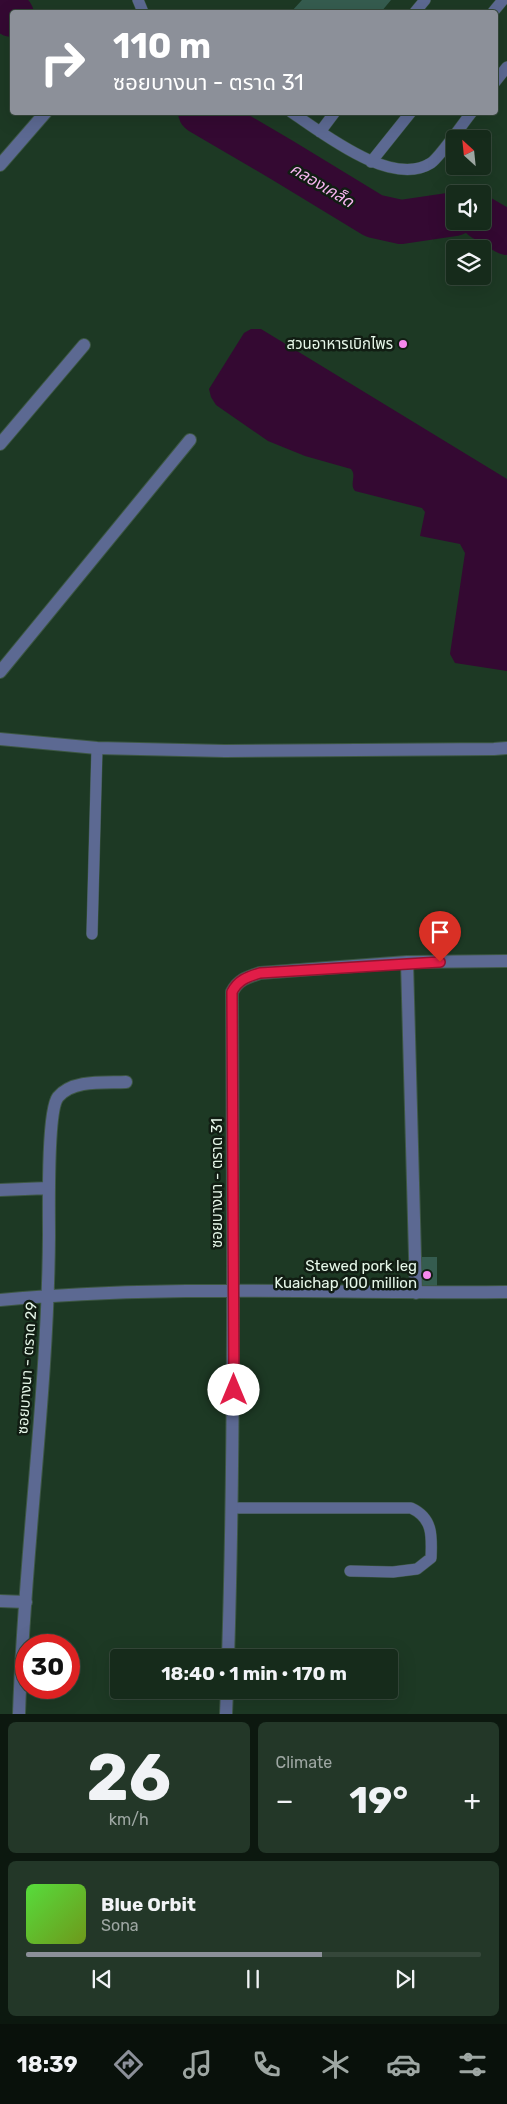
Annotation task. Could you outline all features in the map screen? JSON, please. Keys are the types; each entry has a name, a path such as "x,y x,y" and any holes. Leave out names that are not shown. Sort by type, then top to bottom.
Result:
{"street":[{"path":"0,165 43,115"},
{"path":"0,444 84,345"},
{"path":"0,670 190,440"},
{"path":"0,739 97,748 225,751 507,748"},
{"name":"ซอยบางนา - ตราด 31","path":"228,1649 233,1508 232,992 236,983 260,973 407,962 507,961"},
{"path":"407,962 416,1293"},
{"name":"ซอยบางนา - ตราด 29","path":"19,1714 49,1296 49,1188 52,1109 58,1097 68,1088 82,1084 126,1082"},
{"path":"0,1190 49,1188"},
{"path":"0,1300 49,1296 234,1291 507,1292"},
{"path":"0,1601 26,1602"},
{"path":"226,1714 227,1699"}],"lane":[{"path":"417,10 425,0"},
{"path":"494,10 503,0"},
{"path":"498,78 507,67"},
{"path":"295,115 371,162 405,171 419,169 433,162 470,115"},
{"path":"320,132 333,115"},
{"path":"371,162 409,115"},
{"path":"92,934 97,748"},
{"path":"233,1508 410,1508 421,1513 428,1522 432,1539 431,1558 417,1569 393,1572 350,1571"}],"shaded area":[{"path":"251,329 261,329 507,479 507,671 455,663 450,654 465,553 460,544 420,536 425,512 422,508 355,491 351,469 305,456 268,441 216,405 209,389 244,333"}],"building":[{"path":"302,0 391,0 383,10 293,10"},
{"name":"Stewed pork leg Kuaichap 100 million","path":"415,1257 437,1257 437,1293 416,1293"}],"waterway":[{"name":"คลองเคล็ด","path":"0,7 10,14"},
{"name":"คลองเคล็ด","path":"205,115 374,216 401,222 446,215"},
{"name":"คลองเคล็ด","path":"491,223 507,233"}],"place":[{"name":"สวนอาหารเบิกไพร","path":"403,344"},
{"name":"Stewed pork leg Kuaichap 100 million","path":"427,1275"}],"route":[{"path":"234,1390 232,992 236,983 260,973 407,962 440,962"}]}
